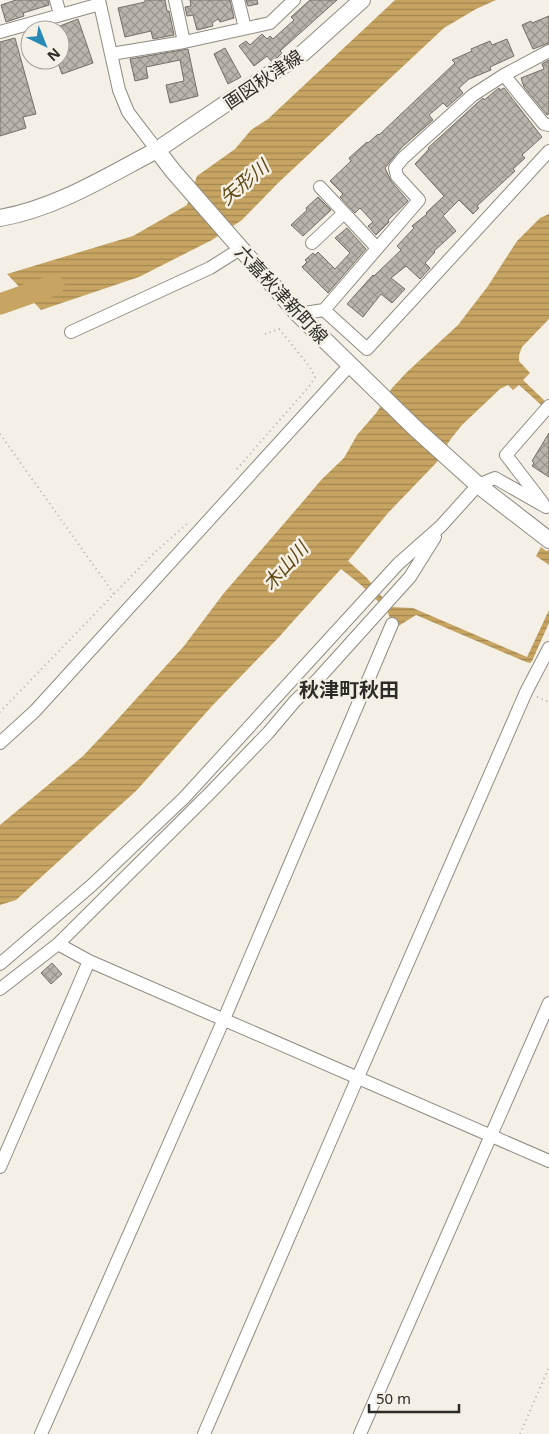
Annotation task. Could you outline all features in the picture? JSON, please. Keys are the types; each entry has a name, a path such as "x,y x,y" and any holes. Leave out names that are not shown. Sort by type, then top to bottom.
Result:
{"main road":[{"name":"画図秋津線","path":"157,150 303,53 362,0"},
{"name":"六嘉秋津新町線","path":"157,150 240,249 298,314 416,429 478,485 549,540"},
{"path":"0,218 64,199 157,150"}],"street":[{"path":"56,0 60,14"},
{"path":"174,0 184,42"},
{"path":"238,0 245,28"},
{"path":"111,54 184,42 270,23 294,0"},
{"path":"0,32 99,2 119,90 128,112 157,150"},
{"path":"298,314 324,310 419,200 397,176 395,168 403,158 473,95 504,75 549,52"},
{"path":"504,75 544,124 549,125"},
{"path":"324,310 367,348 549,151"},
{"path":"320,187 377,248"},
{"path":"312,243 344,213"},
{"path":"71,332 210,268 240,249"},
{"path":"0,743 35,711 350,365"},
{"path":"548,508 506,455 549,406"},
{"path":"0,964 92,886 184,798 398,564 441,526 478,485 495,478 548,508"},
{"path":"0,989 58,944 268,733 295,701 319,678 410,577 441,526"},
{"path":"41,1434 224,1019 392,624"},
{"path":"204,1434 526,692 549,648"},
{"path":"58,944 89,961 549,1161"},
{"path":"0,1167 89,961"},
{"path":"360,1434 549,1003"}],"path":[{"path":"234,472 312,384 315,377 310,367 279,329 265,334"},
{"path":"0,434 114,594"},
{"path":"0,712 154,553 189,522"},
{"path":"520,1434 549,1367"}],"water":[{"path":"395,0 496,0 476,9 444,28 278,183 242,220 212,240 139,277 41,310 7,274 133,236 187,205 197,176 235,149 251,130 268,119"},
{"name":"木山川","path":"549,214 549,319 522,347 519,361 530,373 523,380 549,405 549,412 519,385 513,390 508,385 500,389 462,425 450,440 437,462 388,513 348,561 367,578 390,607 413,608 527,657 549,610 549,623 532,661 530,663 526,662 416,615 397,627 392,624 387,610 341,569 280,636 212,706 137,790 16,900 0,905 0,825 83,756 184,646 224,593 322,479 344,458 357,435 377,412 392,388 458,325 488,286 517,241 540,218"},
{"path":"541,547 546,551 549,550 549,565 536,556"}],"building":[{"path":"16,0 48,0 49,5 23,13 24,16 6,22 1,5"},
{"path":"145,0 165,0 174,35 153,39 151,31 125,37 118,8 145,2"},
{"path":"190,0 230,0 234,18 220,22 218,19 212,23 213,26 197,30 193,15 187,16 185,7 191,6"},
{"path":"246,0 257,0 258,4 248,6"},
{"path":"310,0 337,0 280,51 282,53 277,58 271,61 267,56 254,66 239,46 246,41 250,45 262,34 267,39 270,36 273,39 294,20 291,17"},
{"path":"549,16 549,43 533,49 522,25"},
{"path":"78,19 93,63 62,74 61,70 70,70 70,22"},
{"path":"15,38 20,56 20,70 24,70 36,114 23,117 26,128 0,136 0,42"},
{"path":"507,39 514,56 490,67 491,70 469,79 459,88 463,93 447,107 443,103 429,115 433,120 402,147 385,168 391,181 408,201 388,220 389,222 376,235 368,226 373,222 360,208 355,213 340,197 343,194 330,181 351,161 349,158 367,142 379,135 455,63 452,60 490,41 492,45"},
{"path":"225,48 241,77 228,84 214,54"},
{"path":"188,49 198,96 170,103 166,85 184,81 180,60 146,67 148,78 135,81 130,59"},
{"path":"549,60 549,114 547,115 524,87 521,78 544,69 542,64"},
{"path":"499,88 500,90 504,88 542,137 522,155 525,158 513,169 515,171 477,206 479,208 473,214 459,200 443,216 456,231 434,251 425,263 430,268 420,279 406,266 391,278 405,289 392,303 381,294 363,317 347,304 373,275 401,250 397,246 414,228 412,226 427,214 444,196 415,164 428,148 475,105"},
{"path":"318,197 331,210 303,236 291,225"},
{"path":"347,228 366,249 328,293 302,267 307,262 305,260 313,253 315,255 318,252 335,269 350,253 335,238"},
{"path":"549,433 549,477 532,466 534,463 532,461"},
{"path":"52,963 62,974 51,984 41,973"}],"waterway":[{"name":"矢形川","path":"0,304 54,285"}],"district":[{"name":"秋津町秋田","path":"349,689"}]}
